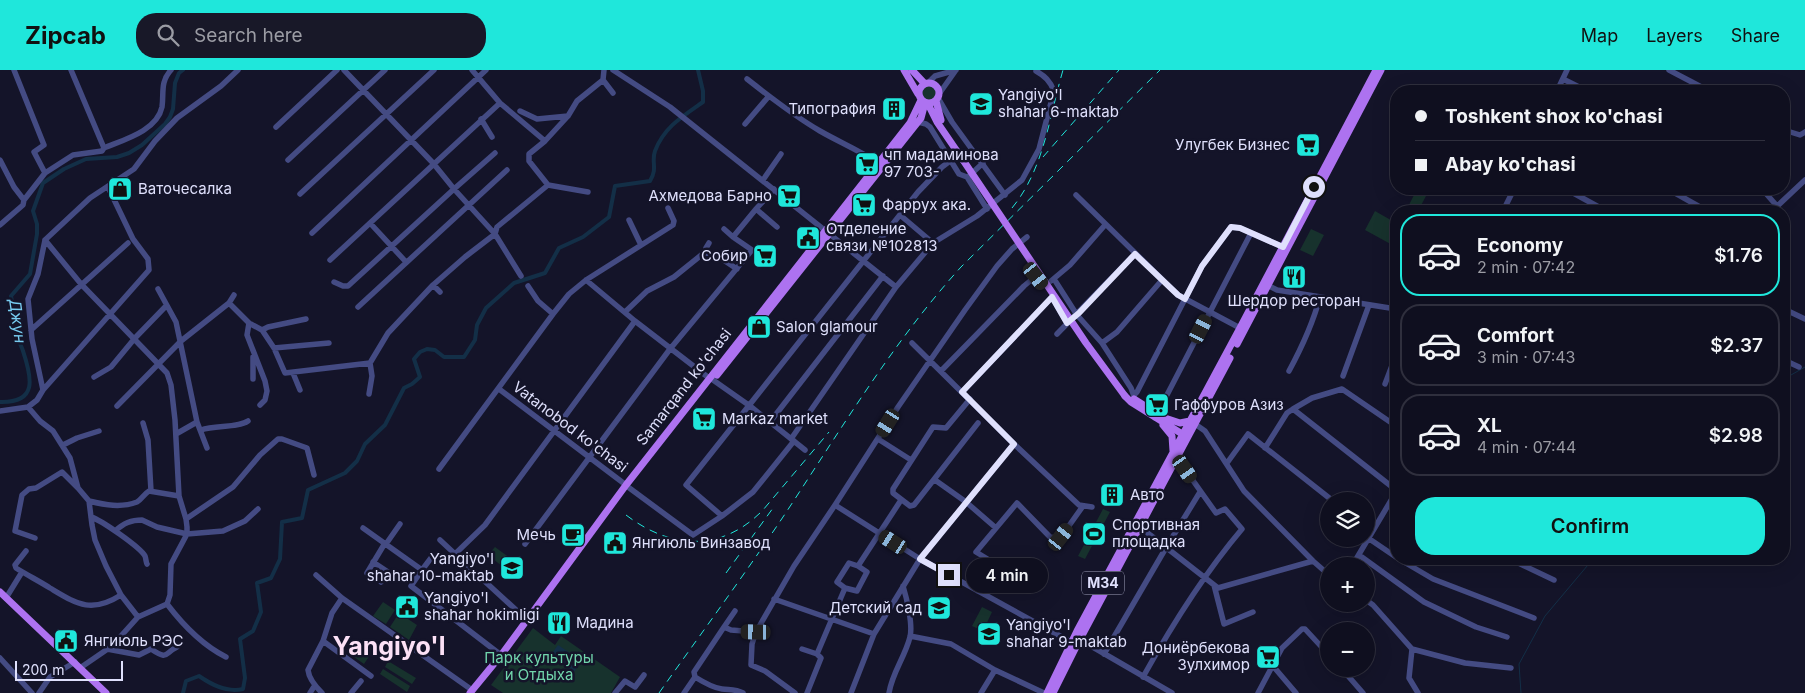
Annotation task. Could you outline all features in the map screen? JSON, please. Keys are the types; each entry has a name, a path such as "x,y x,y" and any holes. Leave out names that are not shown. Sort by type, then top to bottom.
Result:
{"main road":[{"path":"904,70 937,122 965,159"},
{"path":"912,70 927,83 935,85 938,97 939,118 1089,341 1130,397 1186,434"},
{"name":"M34","path":"1193,423 1240,328 1376,70"},
{"name":"M34","path":"1054,693 1075,642 1186,434 1269,286 1381,70"},
{"path":"923,100 920,88 927,83"},
{"path":"923,100 938,97"},
{"name":"Samarqand ko'chasi","path":"473,692 528,621 627,486 827,232 919,120 923,100"},
{"name":"Samarqand ko'chasi","path":"827,232 910,122 923,100"},
{"path":"919,120 929,118 937,122"},
{"path":"1159,417 1180,423 1193,423"},
{"path":"1159,417 1172,436 1175,456"},
{"name":"M34","path":"1045,693 1140,526 1146,511"},
{"path":"0,592 106,693"},
{"name":"Samarqand ko'chasi","path":"473,692 528,621"}],"street":[{"path":"14,70 44,146 34,152 45,173"},
{"path":"71,70 104,148"},
{"path":"0,225 23,205 24,200 45,173 73,155 102,152 104,148 133,136 146,128 157,118 162,106 162,89 171,70"},
{"path":"43,390 31,330 28,296 38,274 46,240 90,198 108,188 134,169 155,140 177,118 221,86 238,70"},
{"path":"276,127 337,70"},
{"path":"344,70 411,140 495,234 521,276"},
{"path":"288,160 385,70"},
{"path":"300,194 434,70"},
{"path":"472,70 500,103 545,141"},
{"path":"312,233 486,70"},
{"path":"604,70 603,80 613,93"},
{"path":"613,70 690,122 896,287"},
{"path":"927,83 935,76 956,70"},
{"path":"956,70 938,97 952,122 1004,195"},
{"path":"1560,85 1567,70"},
{"path":"1669,70 1698,85"},
{"name":"Vatanobod ko'chasi","path":"499,389 692,534 722,516 753,492 793,440 896,287 933,243 987,209 1022,180 1040,149 1054,91 1050,82 1036,71"},
{"path":"746,79 790,112 821,132 859,150 878,163"},
{"path":"1563,79 1575,85"},
{"path":"588,192 548,185 528,158 529,154 545,141 568,116 577,101 603,80"},
{"path":"745,124 769,96"},
{"path":"330,260 500,103"},
{"path":"520,111 537,119 568,116"},
{"path":"481,119 492,137"},
{"path":"919,120 930,127 959,174 967,177 987,209"},
{"path":"1790,132 1800,135 1805,132"},
{"path":"334,282 348,286 495,153"},
{"path":"763,180 781,154"},
{"path":"0,160 14,187 24,200"},
{"path":"722,516 686,485 863,260 942,167 950,161"},
{"path":"967,177 983,163"},
{"path":"358,307 506,170"},
{"path":"1790,194 1805,180"},
{"path":"370,394 372,376 370,364 388,333 434,285 495,234 497,227 548,185"},
{"path":"0,411 28,407 38,400 43,390 147,273 149,267 146,255 132,239 108,188"},
{"path":"733,236 774,189"},
{"path":"1076,195 1178,295 1240,328"},
{"path":"1577,195 1595,205"},
{"path":"1679,195 1696,205"},
{"path":"1767,195 1776,205"},
{"path":"1778,205 1789,195"},
{"path":"439,469 569,294 586,280 673,225 674,221 668,208"},
{"path":"756,209 777,227"},
{"path":"900,215 933,243"},
{"path":"629,220 641,245"},
{"path":"370,223 406,262"},
{"path":"1044,286 1070,265 1105,225"},
{"path":"1054,279 1076,315 1102,343 1130,397 1137,392 1202,266 1231,227 1240,228 1283,247"},
{"path":"524,544 670,349 752,250 724,229"},
{"path":"1159,417 1251,233"},
{"path":"795,693 766,672 751,665 752,644 756,632 794,566 929,361 997,266 1027,237"},
{"path":"39,693 50,677 78,665 107,649 138,618 167,604 170,595 171,564 187,534 186,519 179,496 176,434 171,385 167,373 81,284 46,240"},
{"path":"31,330 128,243"},
{"path":"625,312 647,291 674,277 705,252 709,243"},
{"path":"1017,245 1067,323"},
{"path":"705,252 716,255 737,269"},
{"path":"1057,334 1135,254"},
{"path":"770,422 883,276"},
{"path":"941,371 1036,276"},
{"path":"586,280 635,322 750,406 805,450"},
{"path":"1102,343 1117,332 1162,280"},
{"path":"434,285 440,292"},
{"path":"528,286 538,301 553,314"},
{"path":"1269,286 1277,290 1390,308"},
{"path":"158,289 176,322 197,422 207,448"},
{"path":"117,406 181,341 229,303 234,294"},
{"path":"962,392 1052,297"},
{"path":"1289,371 1301,350 1320,297"},
{"path":"229,303 249,323 262,330 274,348 285,373 370,364"},
{"path":"1344,376 1369,305"},
{"path":"94,377 111,367 134,338 166,306"},
{"path":"1790,312 1805,319"},
{"path":"262,330 306,319"},
{"path":"455,554 485,525 635,322"},
{"path":"249,323 247,335 267,391 266,400 260,406"},
{"path":"274,348 329,343"},
{"path":"912,343 1079,505 1092,507"},
{"path":"253,379 254,355"},
{"path":"1790,363 1799,367"},
{"path":"1385,384 1390,371"},
{"path":"293,373 300,390"},
{"path":"1266,448 1287,413 1312,398 1342,389 1390,422"},
{"path":"970,399 946,428 933,427 892,489 893,494 910,506 914,505 978,423"},
{"path":"28,407 40,421 53,431 63,446 73,465 78,488"},
{"path":"1293,409 1390,486"},
{"path":"201,430 210,427 244,424 248,420"},
{"path":"176,434 197,422"},
{"path":"143,423 148,440 151,491"},
{"path":"1193,423 1205,431 1244,491 1320,566"},
{"path":"63,446 77,438 99,431"},
{"path":"1226,463 1248,434 1322,492"},
{"path":"186,519 233,487 260,455 278,439 307,448 314,475"},
{"path":"878,439 911,460"},
{"path":"851,693 874,634 920,559 1014,444"},
{"path":"1144,677 1179,614 1204,577 1242,529 1225,509 1216,513 1175,456"},
{"path":"36,538 15,531 22,495 62,472 89,501 95,540 121,595 138,618"},
{"path":"935,480 966,502 996,528"},
{"path":"89,501 109,506 137,502 146,493 151,491 179,496"},
{"path":"1104,654 1200,492"},
{"path":"858,566 901,500"},
{"path":"978,591 994,563 976,552 1017,503 1050,537 1055,538 1061,537 1083,506"},
{"path":"835,505 920,559 1075,642 1104,654 1172,693"},
{"path":"1375,527 1390,507"},
{"path":"115,531 126,523 142,520 157,527 187,534 223,531 245,521 258,509"},
{"path":"91,517 115,531 143,554 146,564"},
{"path":"367,573 400,524"},
{"path":"1140,526 1218,588 1314,561"},
{"path":"363,528 422,570"},
{"path":"440,540 528,621"},
{"path":"1375,543 1390,553"},
{"path":"1363,547 1359,555 1424,602 1476,627 1507,637"},
{"path":"26,551 15,566 16,568 76,604 106,604 121,595"},
{"path":"431,558 411,586 501,655"},
{"path":"373,562 388,572 381,582"},
{"path":"847,564 858,566 865,570 867,574 858,589 854,591 845,588 838,583 838,580 847,564"},
{"path":"1410,565 1433,579 1534,618"},
{"path":"1523,565 1554,580"},
{"path":"6,598 22,572"},
{"path":"316,575 342,598 473,692"},
{"path":"1214,585 1224,624 1253,612"},
{"path":"889,693 890,684 910,636 908,601 903,586"},
{"path":"817,654 845,588"},
{"path":"322,693 315,685 308,670 323,641 332,613 342,598"},
{"path":"774,599 874,634"},
{"path":"167,604 186,628 226,657"},
{"path":"1375,606 1412,649 1465,664 1511,668"},
{"path":"684,693 695,677 694,672 735,611"},
{"path":"724,627 731,630 756,632"},
{"path":"1258,693 1282,648 1303,629 1320,646"},
{"path":"910,636 951,644 995,670 1045,693"},
{"path":"323,641 371,676"},
{"path":"107,649 138,655 151,649 160,655 165,655 177,647"},
{"path":"802,649 817,654 822,660 807,693"},
{"path":"1412,649 1409,678 1418,693"},
{"path":"0,658 32,693"},
{"path":"1273,666 1296,693"},
{"path":"980,693 995,670"},
{"path":"615,693 625,681 635,687 644,675"},
{"path":"695,677 706,684 720,689 740,692"},
{"path":"1349,677 1363,693"},
{"path":"351,693 361,680"},
{"path":"310,693 315,685"}],"green space":[{"path":"929,85 935,87 937,93 935,99 929,101 923,99 921,93 923,87"},
{"path":"1414,195 1426,196 1421,205 1409,205"},
{"path":"1375,211 1390,220 1390,244 1365,230"},
{"path":"1311,229 1324,235 1313,256 1300,250"},
{"name":"Спортивная площадка","path":"1103,509 1110,512 1085,559 1078,556"},
{"path":"495,547 514,561 507,570 488,555"},
{"path":"383,602 395,610 386,624 373,616"},
{"path":"982,607 992,612 983,631 972,626"},
{"path":"399,613 417,625 409,640 390,627"},
{"name":"Парк культуры и Отдыха","path":"533,628 555,645 561,636 620,677 611,693 503,693 491,685"},
{"path":"363,643 374,649 364,664 354,657"},
{"path":"388,661 416,678 412,684 385,667"},
{"path":"383,669 410,686 407,692 380,674"}],"water":[{"path":"558,645 582,661 574,672 550,656"}],"waterway":[{"name":"Джун","path":"0,402 21,398 29,387 29,370 18,338 21,322 11,296 30,274 37,234 37,224 33,211 43,183 64,169 86,159 117,157 129,153 142,145 170,117 173,109 175,83 179,73 183,70"},
{"path":"183,693 186,681 199,676 220,687 231,690 243,689 245,678 240,639 253,631 261,612 257,583 271,578 280,559 282,522 302,518 308,490 345,473 357,461 365,444 385,425 404,388 420,377 414,359 420,352 427,349 435,350 444,357 464,357 475,340 477,325 486,308 514,283 545,273 559,248 583,237 609,217 615,186 650,181 654,172 655,151 663,135 688,112 703,102 703,91 698,70"},
{"path":"1790,376 1805,367"},
{"path":"1521,693 1519,664 1545,616 1588,565"}],"railway":[{"path":"1012,208 1023,193 1039,160 1063,70"},
{"path":"1043,157 1119,70"},
{"path":"659,693 732,591 877,374 917,319 961,267 1160,70"},
{"path":"626,515 643,527 679,540 714,539 731,533 747,524 763,510 829,432"},
{"path":"726,573 773,508"}],"place":[{"name":"Yangiyo'l shahar 6-maktab","path":"981,104"},
{"name":"Типография","path":"894,109"},
{"name":"Улугбек Бизнес","path":"1308,145"},
{"name":"чп мадаминова 97 703-","path":"867,164"},
{"name":"Ваточесалка","path":"120,189"},
{"name":"Ахмедова Барно","path":"789,196"},
{"name":"Фаррух ака.","path":"864,205"},
{"name":"Отделение связи №102813","path":"808,238"},
{"name":"Собир","path":"765,256"},
{"name":"Шердор ресторан","path":"1294,277"},
{"name":"Salon glamour","path":"759,327"},
{"name":"Гаффуров Азиз","path":"1157,405"},
{"name":"Markaz market","path":"704,419"},
{"name":"Авто","path":"1112,495"},
{"name":"Спортивная площадка","path":"1094,534"},
{"name":"Мечь","path":"573,535"},
{"name":"Янгиюль Винзавод","path":"615,543"},
{"name":"Yangiyo'l shahar 10-maktab","path":"512,568"},
{"name":"Yangiyo'l shahar hokimligi","path":"407,607"},
{"name":"Детский сад","path":"939,608"},
{"name":"Мадина","path":"559,623"},
{"name":"Yangiyo'l shahar 9-maktab","path":"989,634"},
{"name":"Янгиюль РЭС","path":"66,641"},
{"name":"Дониёрбекова Зулхимор","path":"1268,657"}],"district":[{"name":"Yangiyo'l","path":"389,646"}],"route":[{"path":"949,575 920,559 1014,444 962,392 1052,297 1067,323 1079,313 1135,254 1178,295 1185,299 1202,266 1231,227 1240,228 1283,247 1314,187"}]}
